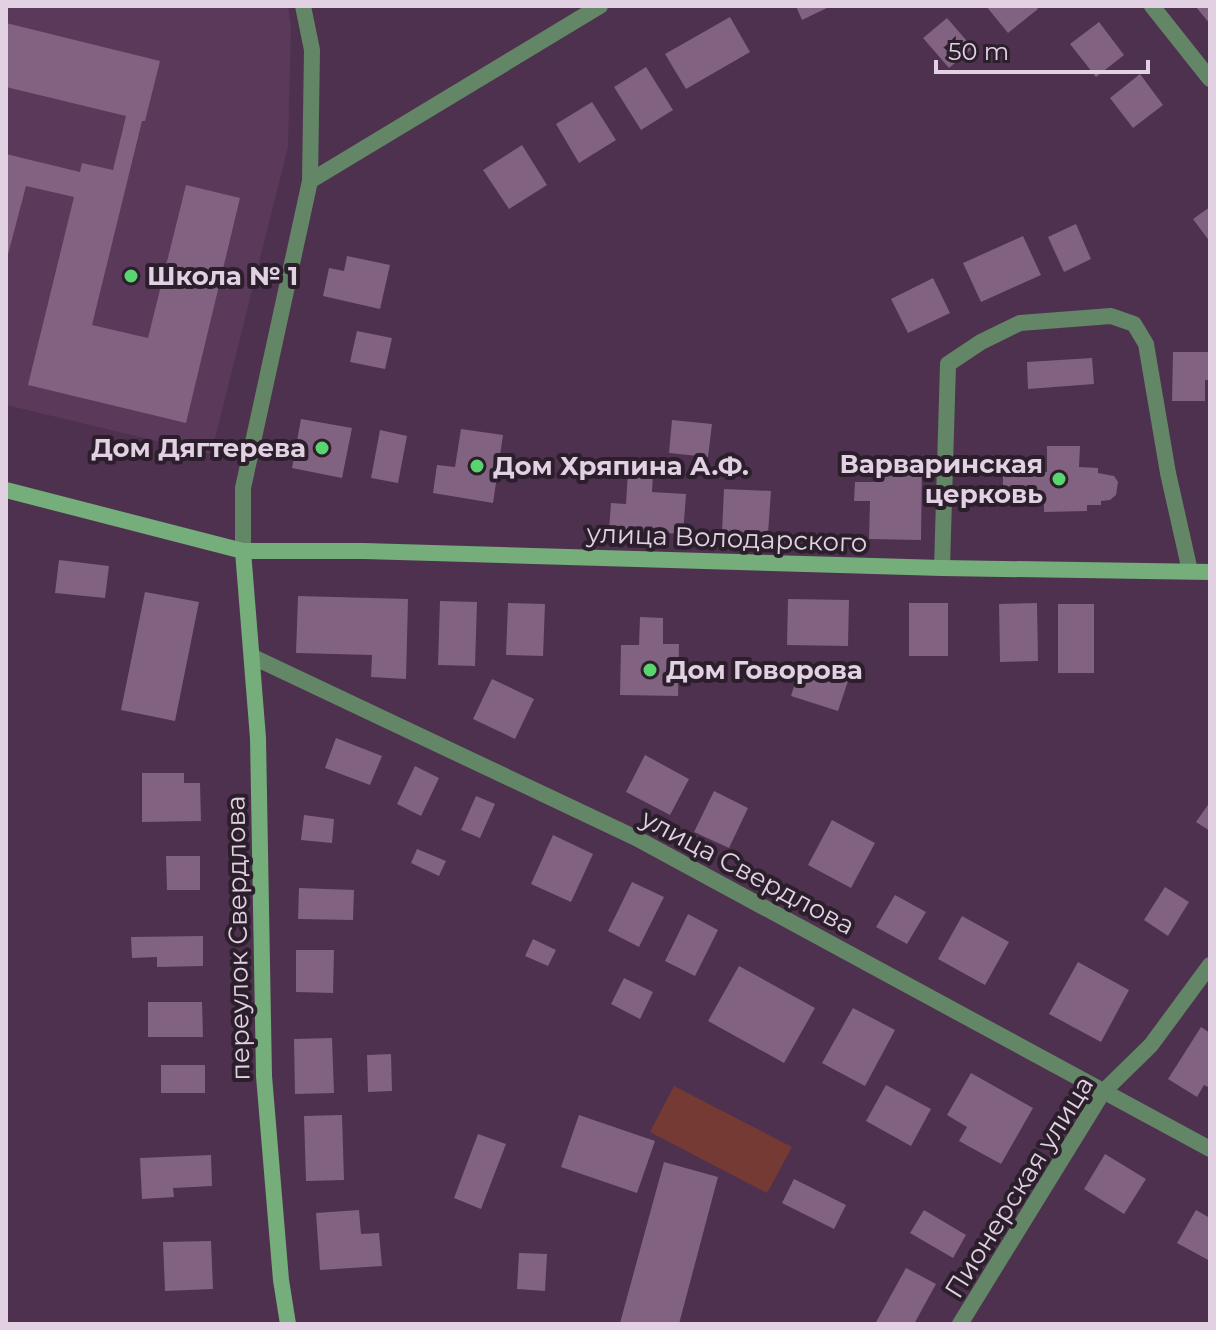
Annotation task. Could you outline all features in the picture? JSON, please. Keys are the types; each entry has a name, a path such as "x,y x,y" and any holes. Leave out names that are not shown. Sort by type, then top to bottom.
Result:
{"main road":[{"name":"улица Володарского","path":"6,490 243,551 364,551 942,568 1210,572"},
{"name":"переулок Свердлова","path":"243,551 258,738 264,1076 281,1280 288,1324"}],"street":[{"path":"243,551 243,488 310,181 312,50 303,6"},
{"path":"310,181 600,6"},
{"path":"1152,6 1210,79"},
{"path":"942,568 948,364 981,342 1020,323 1111,316 1134,324 1146,344 1168,473 1190,571"},
{"name":"улица Свердлова","path":"253,657 636,838 1210,1149"},
{"name":"Пионерская улица","path":"960,1324 1103,1092 1151,1045 1210,965"}],"shaded area":[{"name":"Школа № 1","path":"6,6 288,6 291,27 288,147 211,454 6,405"},
{"path":"674,1086 792,1147 767,1193 650,1132"}],"building":[{"path":"796,6 831,6 802,20"},
{"path":"986,6 1036,6 1038,9 1008,33"},
{"path":"1210,6 1210,24 1196,7"},
{"path":"730,17 750,52 686,89 665,54"},
{"path":"947,18 973,48 949,68 923,38"},
{"path":"1099,22 1124,55 1096,77 1070,44"},
{"path":"6,23 160,61 145,121 142,121 92,325 148,338 186,185 240,198 186,423 28,385 74,197 26,186 6,262 6,154 80,172 82,163 113,170 126,116 6,87"},
{"path":"646,67 673,110 641,130 614,87"},
{"path":"1140,74 1163,105 1133,128 1110,98"},
{"path":"592,102 616,140 579,163 556,124"},
{"path":"522,145 547,185 509,209 483,170"},
{"path":"1210,207 1210,242 1193,219"},
{"path":"1076,224 1091,259 1064,272 1048,237"},
{"path":"1023,236 1041,275 981,302 963,263"},
{"path":"347,256 390,265 380,309 323,296 329,268 344,271"},
{"path":"933,278 950,313 908,333 891,299"},
{"path":"357,331 392,338 385,369 350,362"},
{"path":"1173,352 1210,352 1210,380 1205,380 1205,401 1172,401"},
{"path":"1092,358 1094,384 1028,389 1027,362"},
{"name":"Дом Дягтерева","path":"301,419 352,428 342,478 292,468"},
{"path":"672,420 712,424 708,457 669,453"},
{"name":"Дом Хряпина А.Ф.","path":"461,429 503,435 493,503 433,493 437,465 455,467"},
{"path":"380,430 407,436 398,483 371,478"},
{"name":"Варваринская церковь","path":"1047,446 1080,446 1079,467 1098,468 1098,473 1114,476 1118,482 1116,495 1110,500 1101,501 1101,505 1087,505 1087,511 1044,512 1044,505 1003,505 1003,473 1047,472"},
{"path":"875,462 922,463 921,540 869,539 870,501 854,501 855,482 874,482"},
{"path":"628,472 653,474 652,492 686,494 683,534 609,530 611,503 626,504"},
{"path":"724,489 771,491 768,534 722,532"},
{"path":"59,560 109,566 105,598 55,593"},
{"path":"145,592 199,602 175,721 121,710"},
{"path":"298,596 408,599 406,679 371,677 372,655 296,653"},
{"path":"788,599 849,600 848,646 787,645"},
{"path":"440,601 477,602 475,666 438,665"},
{"path":"508,603 545,604 543,656 506,655"},
{"path":"909,603 948,603 948,656 909,656"},
{"path":"1037,603 1038,661 1000,662 999,604"},
{"path":"1058,604 1094,604 1094,673 1058,673"},
{"name":"Дом Говорова","path":"640,617 663,618 663,644 679,644 678,696 620,695 621,645 639,645"},
{"path":"801,663 849,678 838,711 791,696"},
{"path":"492,679 534,699 515,739 473,719"},
{"path":"336,738 382,756 370,785 325,768"},
{"path":"645,755 689,779 670,815 626,792"},
{"path":"415,766 439,778 421,816 397,804"},
{"path":"142,773 184,773 184,783 200,783 201,821 142,822"},
{"path":"714,791 748,808 729,848 694,832"},
{"path":"476,796 495,804 480,838 461,830"},
{"path":"1210,802 1210,831 1196,822"},
{"path":"304,815 334,819 332,843 301,840"},
{"path":"832,820 875,843 851,888 808,865"},
{"path":"553,835 593,854 571,902 531,884"},
{"path":"417,849 446,861 439,876 411,863"},
{"path":"166,856 200,856 200,890 167,890"},
{"path":"632,882 664,897 639,947 608,931"},
{"path":"1165,887 1189,902 1168,936 1144,920"},
{"path":"299,888 354,890 353,920 298,919"},
{"path":"895,895 926,912 907,944 876,927"},
{"path":"688,914 718,930 695,976 665,961"},
{"path":"962,916 1009,942 985,985 938,959"},
{"path":"203,936 203,966 157,967 157,957 132,958 131,937"},
{"path":"533,939 556,950 548,966 525,956"},
{"path":"296,950 334,950 333,993 296,992"},
{"path":"1078,962 1129,990 1101,1042 1049,1014"},
{"path":"739,966 815,1008 784,1063 708,1021"},
{"path":"624,978 653,992 640,1019 611,1004"},
{"path":"148,1002 202,1002 203,1037 148,1037"},
{"path":"853,1008 895,1030 865,1086 822,1063"},
{"path":"1201,1027 1210,1033 1210,1088 1204,1085 1197,1097 1168,1079"},
{"path":"332,1038 334,1093 295,1094 294,1039"},
{"path":"391,1054 392,1091 368,1092 367,1055"},
{"path":"161,1065 205,1065 205,1093 161,1093"},
{"path":"971,1073 1033,1108 1001,1164 959,1141 967,1127 947,1115"},
{"path":"886,1085 931,1109 911,1146 866,1121"},
{"path":"342,1115 344,1180 306,1181 304,1116"},
{"path":"579,1115 655,1141 637,1193 561,1167"},
{"path":"478,1134 506,1144 481,1209 454,1198"},
{"path":"1105,1154 1146,1179 1124,1214 1084,1189"},
{"path":"211,1155 212,1186 173,1188 174,1197 142,1199 140,1158"},
{"path":"664,1162 718,1177 679,1324 620,1323"},
{"path":"794,1179 846,1205 834,1229 782,1203"},
{"path":"359,1210 361,1234 379,1233 382,1266 320,1270 316,1213"},
{"path":"924,1210 966,1235 953,1258 910,1233"},
{"path":"1196,1210 1210,1218 1210,1261 1177,1243"},
{"path":"211,1241 213,1289 165,1291 163,1242"},
{"path":"519,1253 547,1254 545,1291 517,1289"},
{"path":"906,1268 936,1284 914,1324 875,1324"}],"place":[{"name":"Школа № 1","path":"131,276"},
{"name":"Дом Дягтерева","path":"322,448"},
{"name":"Дом Хряпина А.Ф.","path":"477,466"},
{"name":"Варваринская церковь","path":"1059,479"},
{"name":"Дом Говорова","path":"650,670"}]}
